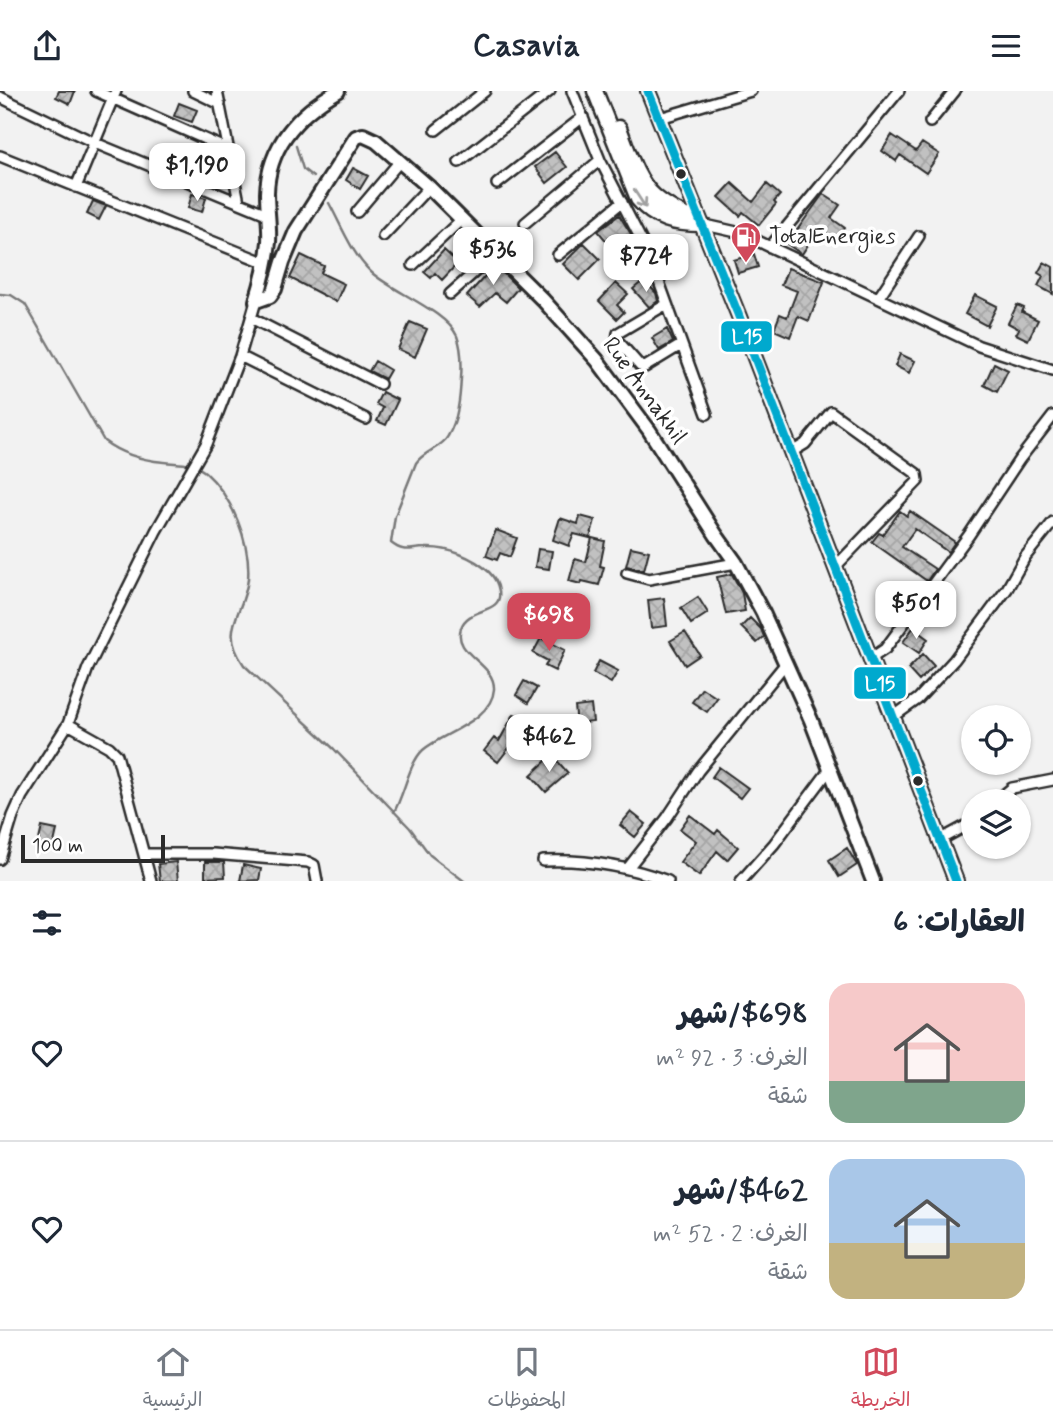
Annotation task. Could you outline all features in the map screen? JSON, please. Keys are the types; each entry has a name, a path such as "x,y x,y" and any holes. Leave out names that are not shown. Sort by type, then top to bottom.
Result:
{"main road":[{"path":"595,91 639,199 647,210 659,218 678,223 701,224"},
{"path":"605,91 634,164 652,194 664,204 701,224"}],"street":[{"path":"96,91 114,95 228,149"},
{"path":"193,91 220,104"},
{"path":"217,91 239,202"},
{"path":"0,859 13,815 22,796 68,724 88,668 187,475 200,455 240,356 266,263 268,186 277,150 292,125 316,103 338,91"},
{"path":"436,130 485,91"},
{"path":"459,162 550,91"},
{"path":"572,91 600,160 650,257 707,414"},
{"path":"648,91 956,881"},
{"path":"660,118 751,91"},
{"path":"770,247 899,91"},
{"path":"930,122 955,91"},
{"path":"76,187 114,95"},
{"path":"0,97 95,143 269,215"},
{"path":"497,184 583,117"},
{"name":"Rue Annakhil","path":"256,301 265,299 272,293 296,231 356,137 370,137 429,187 543,300 597,360 649,429 736,563 786,663 873,881"},
{"path":"0,156 266,263"},
{"path":"357,212 400,160"},
{"path":"525,223 600,160"},
{"path":"383,236 429,187"},
{"path":"558,255 622,202"},
{"path":"412,265 462,219"},
{"path":"701,224 741,233 979,346 1053,370"},
{"path":"879,297 919,236"},
{"path":"450,294 496,253"},
{"path":"667,305 618,333 617,339 640,366 645,367 681,345"},
{"path":"251,318 380,384"},
{"path":"240,356 366,419"},
{"path":"790,453 805,444 831,412 917,474 918,481 835,566"},
{"path":"870,659 885,649 1053,416"},
{"path":"893,717 918,699 954,660 1007,589 1025,557 1053,522"},
{"path":"627,573 649,579 736,563"},
{"path":"628,868 698,771 786,663"},
{"path":"68,724 109,747 117,755 125,793 151,881"},
{"path":"741,881 774,844 830,769"},
{"path":"1012,789 1053,780"},
{"path":"940,840 961,829"},
{"path":"144,854 213,854 308,862 314,865 317,881"},
{"path":"543,861 605,863 668,881"}],"building":[{"path":"59,91 75,91 70,104 56,97"},
{"path":"179,103 197,110 192,122 174,116"},
{"path":"892,135 916,151 922,143 939,154 926,173 900,155 896,161 882,151"},
{"path":"555,152 567,167 547,183 535,167"},
{"path":"353,168 368,176 360,189 346,180"},
{"path":"732,183 753,202 767,184 780,195 759,225 743,212 740,216 719,197"},
{"path":"192,194 206,198 202,212 188,208"},
{"path":"823,194 840,205 831,218 845,228 837,240 819,228 802,254 787,244"},
{"path":"93,201 106,206 99,220 87,214"},
{"path":"619,215 631,234 613,249 598,231"},
{"path":"584,243 600,259 579,280 563,264"},
{"path":"444,250 458,263 442,280 435,273 431,278 424,272"},
{"name":"TotalEnergies","path":"754,254 758,267 738,273 734,260"},
{"path":"301,255 324,266 321,273 344,284 336,302 290,278"},
{"path":"1044,262 1053,267 1053,294 1038,286 1043,276 1038,273"},
{"path":"495,265 518,288 506,302 495,293 480,307 467,296"},
{"path":"788,268 824,282 809,321 798,316 790,337 774,330 780,314 787,317 797,291 781,285"},
{"path":"644,280 656,293 658,301 649,307 633,289"},
{"path":"616,283 628,294 617,305 624,312 617,319 599,301"},
{"path":"975,295 997,306 987,326 965,314"},
{"path":"1017,305 1024,308 1022,312 1038,320 1028,340 1016,334 1019,329 1008,323"},
{"path":"410,322 427,329 415,357 398,349"},
{"path":"667,329 673,342 659,350 652,338"},
{"path":"900,354 915,361 909,373 895,366"},
{"path":"375,361 390,370 385,379 369,371"},
{"path":"994,363 1008,370 997,392 984,385"},
{"path":"382,392 398,400 386,425 377,421 383,408 376,404"},
{"path":"900,511 907,516 910,511 955,542 948,552 915,529 902,547 935,569 927,581 872,542 879,533 883,535"},
{"path":"580,516 595,520 590,538 574,534 569,546 553,540 560,518 578,524"},
{"path":"496,530 517,538 510,557 500,553 497,560 486,556"},
{"path":"592,538 605,541 600,566 604,567 599,585 569,581 575,559 586,562"},
{"path":"631,547 649,551 644,570 626,566"},
{"path":"538,549 552,551 549,569 535,567"},
{"path":"732,574 742,593 745,611 726,614 717,577"},
{"path":"698,597 708,613 691,624 681,608"},
{"path":"565,598 578,602 572,622 559,618"},
{"path":"664,598 667,626 651,628 648,600"},
{"path":"750,618 761,629 764,637 757,643 741,627"},
{"path":"913,628 928,639 919,653 903,642"},
{"path":"685,632 700,655 685,665 670,641"},
{"path":"541,638 565,650 555,671 545,666 548,661 533,653"},
{"path":"923,654 934,666 919,681 908,669"},
{"path":"599,661 618,671 611,683 593,673"},
{"path":"524,681 537,688 528,703 516,695"},
{"path":"702,688 717,698 707,712 692,702"},
{"path":"591,705 593,722 577,724 575,707"},
{"path":"514,714 531,723 517,747 512,744 498,762 484,751 494,738 499,741"},
{"path":"552,755 568,773 546,792 531,775"},
{"path":"719,767 748,788 740,798 712,777"},
{"path":"631,812 646,824 635,837 620,825"},
{"path":"690,815 715,834 718,830 738,847 727,860 717,851 699,876 680,862 696,841 680,829"},
{"path":"42,827 57,830 53,847 38,844"},
{"path":"847,848 857,865 839,877 829,860"},
{"path":"176,862 178,881 160,881 158,864"},
{"path":"205,862 224,862 225,877 205,878"},
{"path":"243,865 261,869 259,880 240,881"}],"waterway":[{"path":"296,146 303,169 313,177"},
{"path":"329,203 364,265 380,279 442,318 457,336 460,346 461,386 454,423 445,440 416,463 395,516 391,543 404,549 434,548 451,551 468,558 489,572 499,591 496,604 465,621 460,637 462,645 488,672 492,680 494,689 491,700 476,718 423,750 414,763 394,812"},
{"path":"0,294 11,295 25,304 104,441 140,458 195,467 215,482 238,521 246,550 246,592 233,631 233,641 244,665 334,749 410,828 430,855 464,881"}],"transit line":[{"name":"L15","path":"648,91 738,314 956,881"}],"place":[{"name":"TotalEnergies","path":"746,264"}]}
